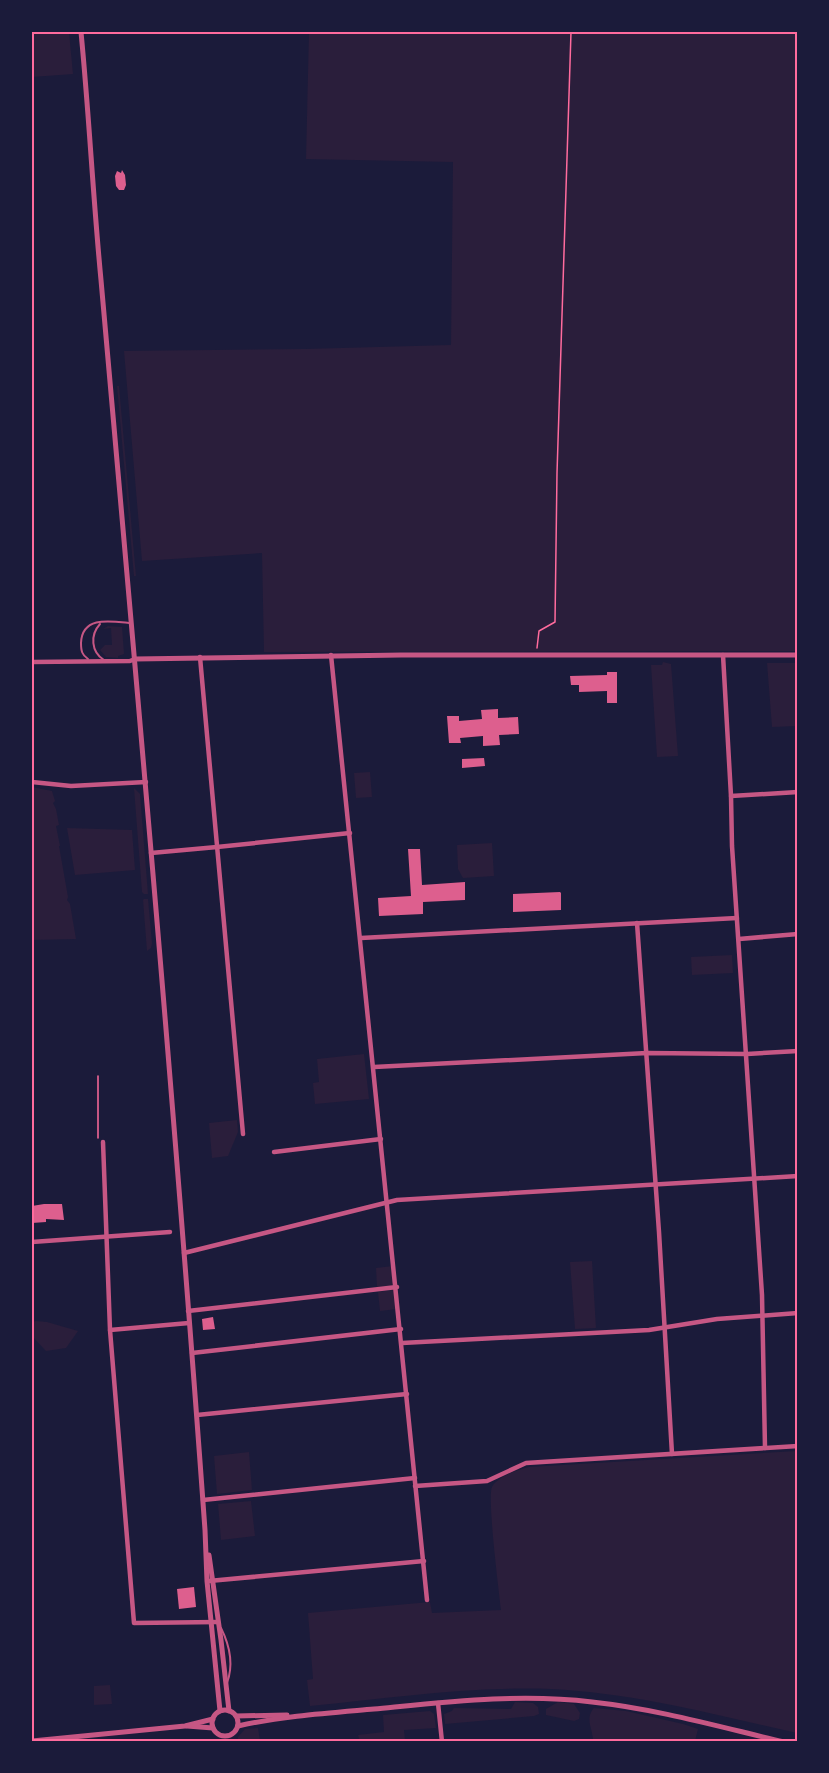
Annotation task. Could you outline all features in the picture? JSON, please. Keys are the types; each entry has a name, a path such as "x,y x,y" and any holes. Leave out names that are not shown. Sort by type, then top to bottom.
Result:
{"street":[{"path":"81,32 100,278 146,782 210,1581 210,1622 215,1648 220,1711"},
{"path":"32,662 332,655 798,655"},
{"path":"332,655 428,1600"},
{"path":"723,655 732,846 762,1295 765,1448"},
{"path":"200,657 243,1134"},
{"path":"32,782 71,786 146,782"},
{"path":"731,796 798,792"},
{"path":"150,853 350,833"},
{"path":"361,938 737,918"},
{"path":"637,923 672,1454"},
{"path":"739,939 798,934"},
{"path":"374,1067 647,1053 747,1054 798,1051"},
{"path":"274,1152 381,1140"},
{"path":"103,1142 110,1330 134,1623 218,1622"},
{"path":"184,1253 387,1202 798,1176"},
{"path":"32,1242 170,1232"},
{"path":"188,1311 397,1287"},
{"path":"402,1343 665,1328 717,1319 798,1313"},
{"path":"110,1330 189,1323"},
{"path":"192,1353 401,1329"},
{"path":"196,1415 407,1394"},
{"path":"416,1486 487,1481 526,1463 798,1446"},
{"path":"203,1500 415,1478"},
{"path":"210,1581 424,1561"},
{"path":"210,1581 221,1640 229,1710 236,1716 238,1726"},
{"path":"230,1742 238,1726 307,1715 513,1698 599,1702 651,1710 784,1742"},
{"path":"438,1703 442,1742"},
{"path":"229,1710 215,1714 213,1728 221,1738 232,1734"},
{"path":"236,1716 307,1715"},
{"path":"32,1741 81,1739 185,1726 213,1719"},
{"path":"185,1726 213,1728"}],"lane":[{"path":"94,662 85,658 82,653 84,628 90,624 102,622 132,623"},
{"path":"102,622 94,633 93,642 97,655 107,662"}],"path":[{"path":"537,655 539,631 555,622 557,473 571,32"},
{"path":"98,1076 98,1140 103,1142"}],"shaded area":[{"path":"32,32 69,32 73,74 32,77"},
{"path":"309,32 797,32 797,651 264,652 262,553 142,561 124,351 451,345 453,162 306,159"},
{"path":"117,386 119,386 136,576 134,576"},
{"path":"108,626 122,627 124,654 118,658 106,657 100,650 105,645 112,645 111,628 103,629"},
{"path":"663,662 671,664 678,756 657,757 651,665 662,665"},
{"path":"767,663 797,663 797,726 772,727"},
{"path":"370,772 372,797 356,798 354,773"},
{"path":"32,787 52,791 55,801 53,803 59,825 56,826 67,900 70,904 76,939 32,940"},
{"path":"134,788 140,794 148,894 142,892"},
{"path":"67,828 132,830 135,870 75,875"},
{"path":"492,843 494,876 463,878 458,869 457,845"},
{"path":"148,899 152,943 151,948 147,951 143,900"},
{"path":"732,955 733,973 692,975 691,957"},
{"path":"364,1054 369,1099 315,1104 313,1083 319,1082 317,1059"},
{"path":"237,1120 238,1132 228,1156 212,1158 209,1123"},
{"path":"592,1261 596,1328 575,1329 570,1262"},
{"path":"393,1266 394,1281 391,1286 377,1287 376,1268"},
{"path":"393,1290 397,1309 380,1311 378,1292"},
{"path":"32,1322 78,1331 66,1348 46,1351 32,1336"},
{"path":"797,1451 797,1733 644,1700 551,1689 460,1691 310,1706 307,1680 313,1679 308,1613 430,1602 432,1613 501,1610 491,1495 492,1487 503,1477 529,1467"},
{"path":"249,1452 252,1490 217,1494 214,1456"},
{"path":"251,1501 255,1536 221,1540 218,1504"},
{"path":"110,1685 112,1704 94,1705 94,1686"},
{"path":"515,1702 533,1703 538,1707 539,1714 445,1724 444,1714 454,1708 511,1709"},
{"path":"558,1702 574,1704 580,1713 579,1719 574,1721 546,1715 546,1709"},
{"path":"594,1708 626,1711 683,1724 698,1729 695,1741 597,1741 593,1739 590,1723 590,1715"},
{"path":"430,1711 434,1714 436,1728 404,1730 405,1741 360,1742 358,1735 384,1732 383,1715"},
{"path":"258,1728 260,1741 238,1741 238,1737 245,1729"}],"building":[{"path":"122,170 126,185 124,190 119,190 115,176 117,171 121,173"},
{"path":"607,672 617,672 617,703 607,703 607,691 579,692 579,685 571,685 570,676 607,675"},
{"path":"498,709 498,718 518,717 519,734 499,735 500,745 483,746 483,736 460,738 461,743 449,743 447,716 459,716 459,721 482,719 481,710"},
{"path":"484,758 485,766 462,768 462,759"},
{"path":"408,849 420,849 422,885 465,882 465,900 423,902 423,914 379,916 378,898 411,896"},
{"path":"560,892 561,910 513,912 513,894"},
{"path":"62,1204 64,1220 46,1219 46,1222 32,1223 32,1206"},
{"path":"213,1317 215,1329 203,1330 202,1319"},
{"path":"194,1587 196,1607 179,1609 177,1589"}]}
